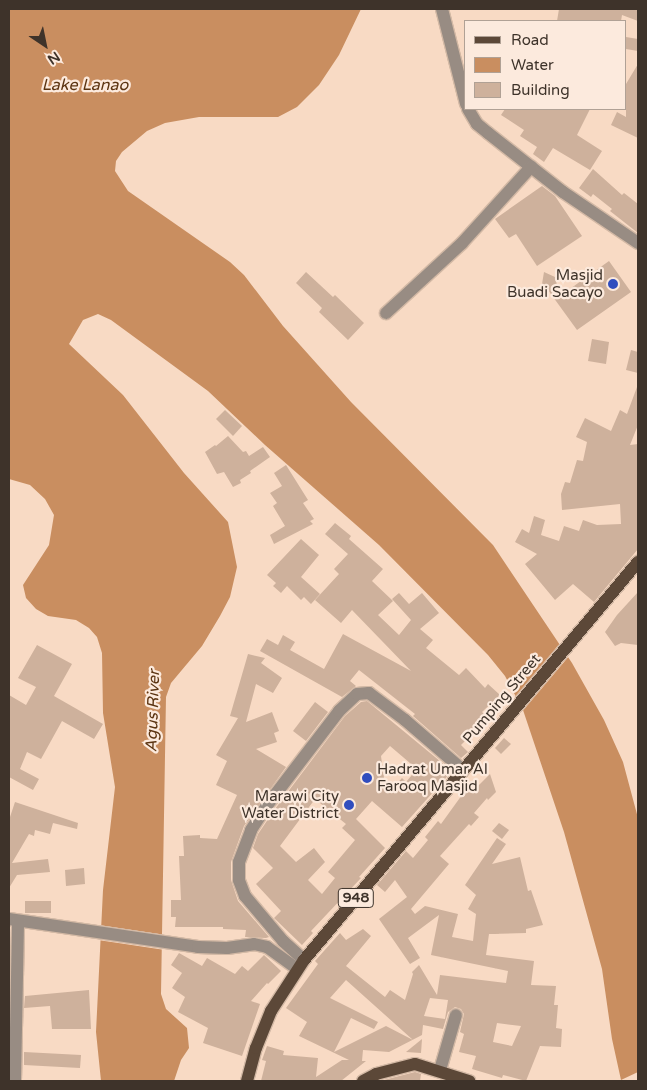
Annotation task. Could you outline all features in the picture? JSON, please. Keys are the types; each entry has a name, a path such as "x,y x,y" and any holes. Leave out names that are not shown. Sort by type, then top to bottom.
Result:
{"main road":[{"name":"Pumping Street","path":"247,1081 262,1030 278,998 301,964 638,562"},
{"path":"363,1081 376,1074 415,1064 440,1070 470,1081"}],"street":[{"path":"442,9 464,96"},
{"path":"469,110 477,124 531,167 570,197 638,243"},
{"path":"386,313 462,244 531,167"},
{"path":"301,964 245,896 239,880 239,862 251,830 268,804 342,707 357,694 369,692 463,770"},
{"path":"15,1081 13,920 198,947 260,945 301,964"},
{"path":"440,1070 456,1015"}],"water":[{"name":"Lake Lanao","path":"9,9 361,9 339,55 319,85 297,107 278,117 199,117 165,123 147,131 122,152 116,161 115,171 128,191 230,262 244,275 283,326 351,402 493,545 572,663 604,720 623,762 638,818 638,1072 621,1080 612,1039 602,969 564,832 523,710 505,676 488,655 379,545 265,445 208,391 111,320 98,314 83,320 69,344 123,395 184,473 228,522 237,567 230,597 220,616 202,646 171,683 166,697 161,994 166,1009 187,1028 189,1048 181,1060 174,1081 101,1081 96,1032 103,890 115,787 103,713 102,653 97,637 89,628 76,620 48,616 36,609 26,598 23,585 49,545 54,515 45,499 30,485 9,479"}],"pier":[{"path":"561,642 570,655 521,713 514,698"},
{"path":"99,925 166,935 165,950 98,940"}],"building":[{"path":"559,9 638,9 638,21 622,15 621,20 557,20"},
{"path":"627,37 638,39 638,51 627,49"},
{"path":"638,64 638,138 611,125 617,112 626,117 627,82"},
{"path":"504,110 590,110 577,135 602,151 590,170 553,148 544,162 533,154 537,147 520,136 524,130 501,115"},
{"path":"593,169 622,195 624,193 638,204 638,233 610,211 612,209 593,194 591,197 579,188"},
{"path":"542,186 555,196 582,236 537,266 516,234 509,238 495,219"},
{"path":"609,261 631,292 577,330 542,284 544,272 555,277 560,296"},
{"path":"306,272 333,297 335,295 364,323 348,340 319,312 322,308 296,283"},
{"path":"592,339 609,342 606,364 588,361"},
{"path":"631,350 638,352 638,373 626,370"},
{"path":"637,387 638,425 630,445 638,444 638,549 594,602 573,584 555,600 525,564 537,554 515,542 522,529 529,533 534,516 545,520 541,535 559,541 564,526 579,531 583,520 597,525 621,524 620,504 562,510 561,494 565,482 570,483 577,460 583,461 587,442 576,437 585,418 611,431 620,410 627,414"},
{"path":"225,410 242,426 233,436 216,419"},
{"path":"228,436 243,452 246,451 249,456 263,447 270,457 250,471 251,473 240,480 241,483 233,487 224,472 217,474 205,452"},
{"path":"286,465 308,500 303,503 314,519 310,521 313,524 274,544 270,535 285,526 273,506 277,503 270,493 282,486 274,473"},
{"path":"335,523 351,536 349,539 383,569 372,581 393,601 378,615 399,635 411,620 392,599 399,593 409,604 422,593 439,613 420,629 433,640 426,648 459,675 466,668 485,688 488,684 500,695 482,712 488,718 461,745 468,752 461,758 413,716 415,714 359,670 350,681 356,686 342,697 260,651 267,639 278,645 283,635 295,642 290,650 324,669 343,634 411,671 352,610 341,623 315,600 339,574 334,569 348,554 325,534"},
{"path":"301,539 319,555 301,577 320,594 311,604 304,597 301,600 287,586 281,593 273,586 276,583 267,575"},
{"path":"638,592 638,645 621,643 615,646 605,632 617,615"},
{"path":"37,645 72,664 54,696 103,724 94,739 62,721 41,759 27,752 20,769 39,779 33,790 9,777 9,695 26,705 36,687 18,678"},
{"path":"248,654 265,658 261,663 282,678 273,693 256,684 246,722 272,712 279,731 274,733 277,742 256,749 286,767 244,826 231,862 231,880 238,901 269,937 266,938 245,937 246,930 223,929 223,927 175,927 176,917 171,917 171,900 181,900 179,856 184,856 183,836 200,835 200,838 217,839 237,795 216,785 227,761 216,755 238,718 230,716"},
{"path":"367,701 452,771 402,827 372,801 356,819 385,848 359,877 361,878 311,931 313,933 302,945 274,918 281,911 256,884 273,868 253,848 258,834 275,809 345,716 361,702","holes":["390,746 417,769 406,782 402,778 394,787 384,778 381,756","315,799 346,824 342,828 355,840 328,872 335,878 322,894 308,880 325,862 314,848 296,862 280,846"]},
{"path":"315,702 328,712 306,741 293,731"},
{"path":"504,738 511,744 501,754 495,748"},
{"path":"490,774 496,792 488,800 487,798 474,813 479,817 471,826 469,824 440,856 449,864 411,909 415,914 425,906 458,914 452,937 473,941 476,914 468,909 476,895 465,885 497,838 506,844 492,864 520,857 528,891 531,890 543,925 526,929 526,933 489,934 486,955 534,961 531,985 556,986 554,1005 558,1005 556,1028 562,1029 561,1047 540,1046 526,1081 503,1075 502,1078 472,1069 476,1056 459,1052 464,1034 460,1032 464,1014 461,1009 455,1007 448,1012 443,1029 423,1025 422,1035 413,1040 389,1052 363,1050 362,1061 366,1061 341,1081 261,1081 266,1061 262,1060 267,1046 284,1051 283,1055 318,1058 316,1077 342,1060 349,1060 299,1036 307,1022 286,1008 318,964 315,961 340,933 346,940 363,929 371,936 346,966 385,997 390,990 405,1000 412,972 419,965 437,995 440,975 506,983 508,971 431,955 439,915 408,938 420,958 410,964 379,919 407,897 395,880 385,892 377,885 406,851 413,858 428,840 425,837 438,821 441,824 467,788 472,792","holes":["346,980 413,1040 386,1026 334,1052 351,1018 374,1029 378,1022 330,998","430,998 448,1000 445,1019 424,1016","497,1023 521,1026 512,1046 493,1042"]},
{"path":"15,802 78,823 77,829 53,823 50,834 35,830 34,836 29,834 12,863 48,859 50,872 17,875 9,888 9,820"},
{"path":"499,823 509,830 502,839 492,831"},
{"path":"84,868 85,884 66,886 65,870"},
{"path":"25,901 51,901 51,913 25,913"},
{"path":"179,953 202,966 207,958 235,974 242,966 248,971 264,955 281,971 251,1001 260,1004 242,1056 203,1043 208,1028 178,1012 185,997 172,988 182,973 171,965"},
{"path":"89,990 91,1029 52,1029 50,1006 24,1008 25,996"},
{"path":"422,1039 421,1053 406,1052"},
{"path":"24,1052 81,1055 80,1068 24,1065"},
{"path":"415,1072 421,1074 420,1081 380,1081"}],"place":[{"name":"Masjid Buadi Sacayo","path":"613,284"},
{"name":"Hadrat Umar Al Farooq Masjid","path":"367,778"},
{"name":"Marawi City Water District","path":"349,805"}],"water label":[{"name":"Agus River","path":"153,711"}]}
